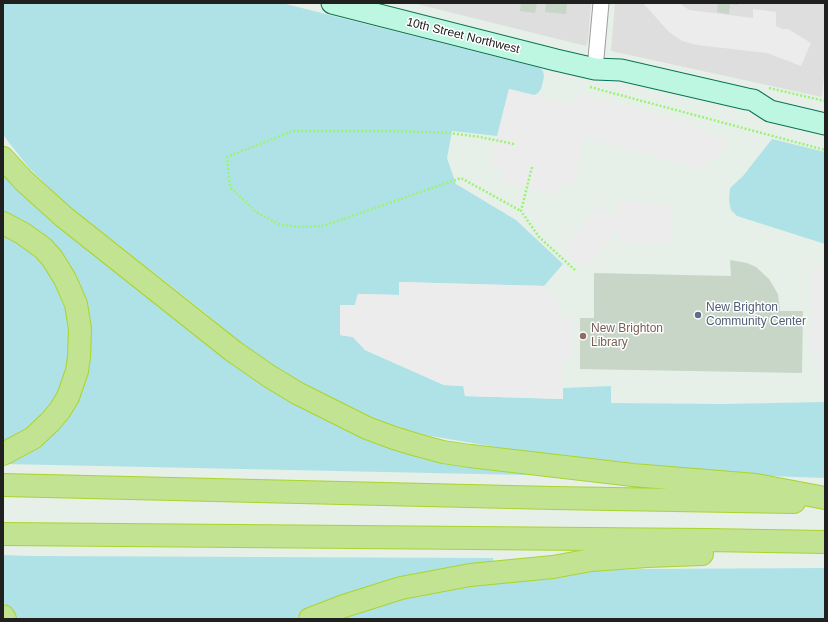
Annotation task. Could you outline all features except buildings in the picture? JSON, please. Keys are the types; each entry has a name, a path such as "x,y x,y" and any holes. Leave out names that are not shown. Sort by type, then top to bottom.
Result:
{"highway":[{"path":"3,158 24,181 64,217 233,351 297,393 367,428 394,438 443,452 633,475 756,484 825,498"},
{"path":"3,223 22,233 43,248 52,258 65,279 76,304 80,328 77,371 68,397 51,421 33,438 3,454"},
{"path":"3,485 575,499 825,503"},
{"path":"3,534 825,542"},
{"path":"310,619 356,602 401,588 470,575 553,567 592,560 647,556 825,552"}],"street":[{"name":"10th Street Northwest","path":"332,3 382,9 595,69 621,70 753,100 770,111 825,124"},
{"path":"595,69 601,3"}],"path":[{"path":"582,86 825,150"},
{"path":"767,88 825,101"},
{"path":"514,144 480,137 450,134 391,131 293,131 227,157 230,187 256,212 279,224 297,227 323,226 461,178 521,211 539,237 575,270"},
{"path":"521,211 532,167"}],"shaded area":[{"path":"3,3 282,3 540,68 543,71 544,77 541,89 538,93 534,95 509,89 497,136 452,131 447,158 456,184 516,220 563,264 544,286 399,282 399,295 358,294 355,305 340,306 340,335 353,337 365,350 444,385 464,386 465,396 563,399 563,388 611,386 611,403 723,404 825,402 825,478 768,476 531,453 425,435 369,420 262,362 205,313 64,202 29,168 7,140 3,134"},
{"path":"413,3 591,3 588,40 586,46"},
{"path":"615,3 825,3 825,62 822,97 611,51"},
{"path":"643,3 679,3 689,10 753,18 753,9 776,12 776,26 782,29 788,29 811,43 801,66 767,53 697,45 682,41 669,32"},
{"path":"509,89 568,104 573,102 576,93 691,124 727,141 722,151 706,164 701,173 678,162 586,138 584,139 573,185 561,186 558,195 499,180 501,170 490,166"},
{"path":"772,139 825,152 825,244 737,216 731,210 729,200 730,188 743,176"},
{"path":"3,164 340,421 527,469 526,475 5,464 45,436 85,313 3,216"},
{"path":"618,201 672,206 670,244 618,242 619,233 615,232 585,269 561,250 599,205 608,213 613,214 617,213"},
{"path":"3,233 32,251 53,278 68,312 70,359 58,397 49,409 22,435 3,445"},
{"path":"812,266 819,266 825,269 825,388 818,388 820,356 810,356"},
{"path":"399,282 544,286 560,303 561,317 573,318 572,360 563,360 562,362 563,399 465,396 463,386 444,385 365,350 353,337 340,335 340,305 355,305 358,294 399,295"},
{"path":"3,555 493,558 493,563 349,598 295,619 14,619 3,601"},
{"path":"825,568 825,619 325,619 405,594 548,573 637,569"}],"place":[{"name":"New Brighton Community Center","path":"698,315"},
{"name":"New Brighton Library","path":"583,336"}]}
